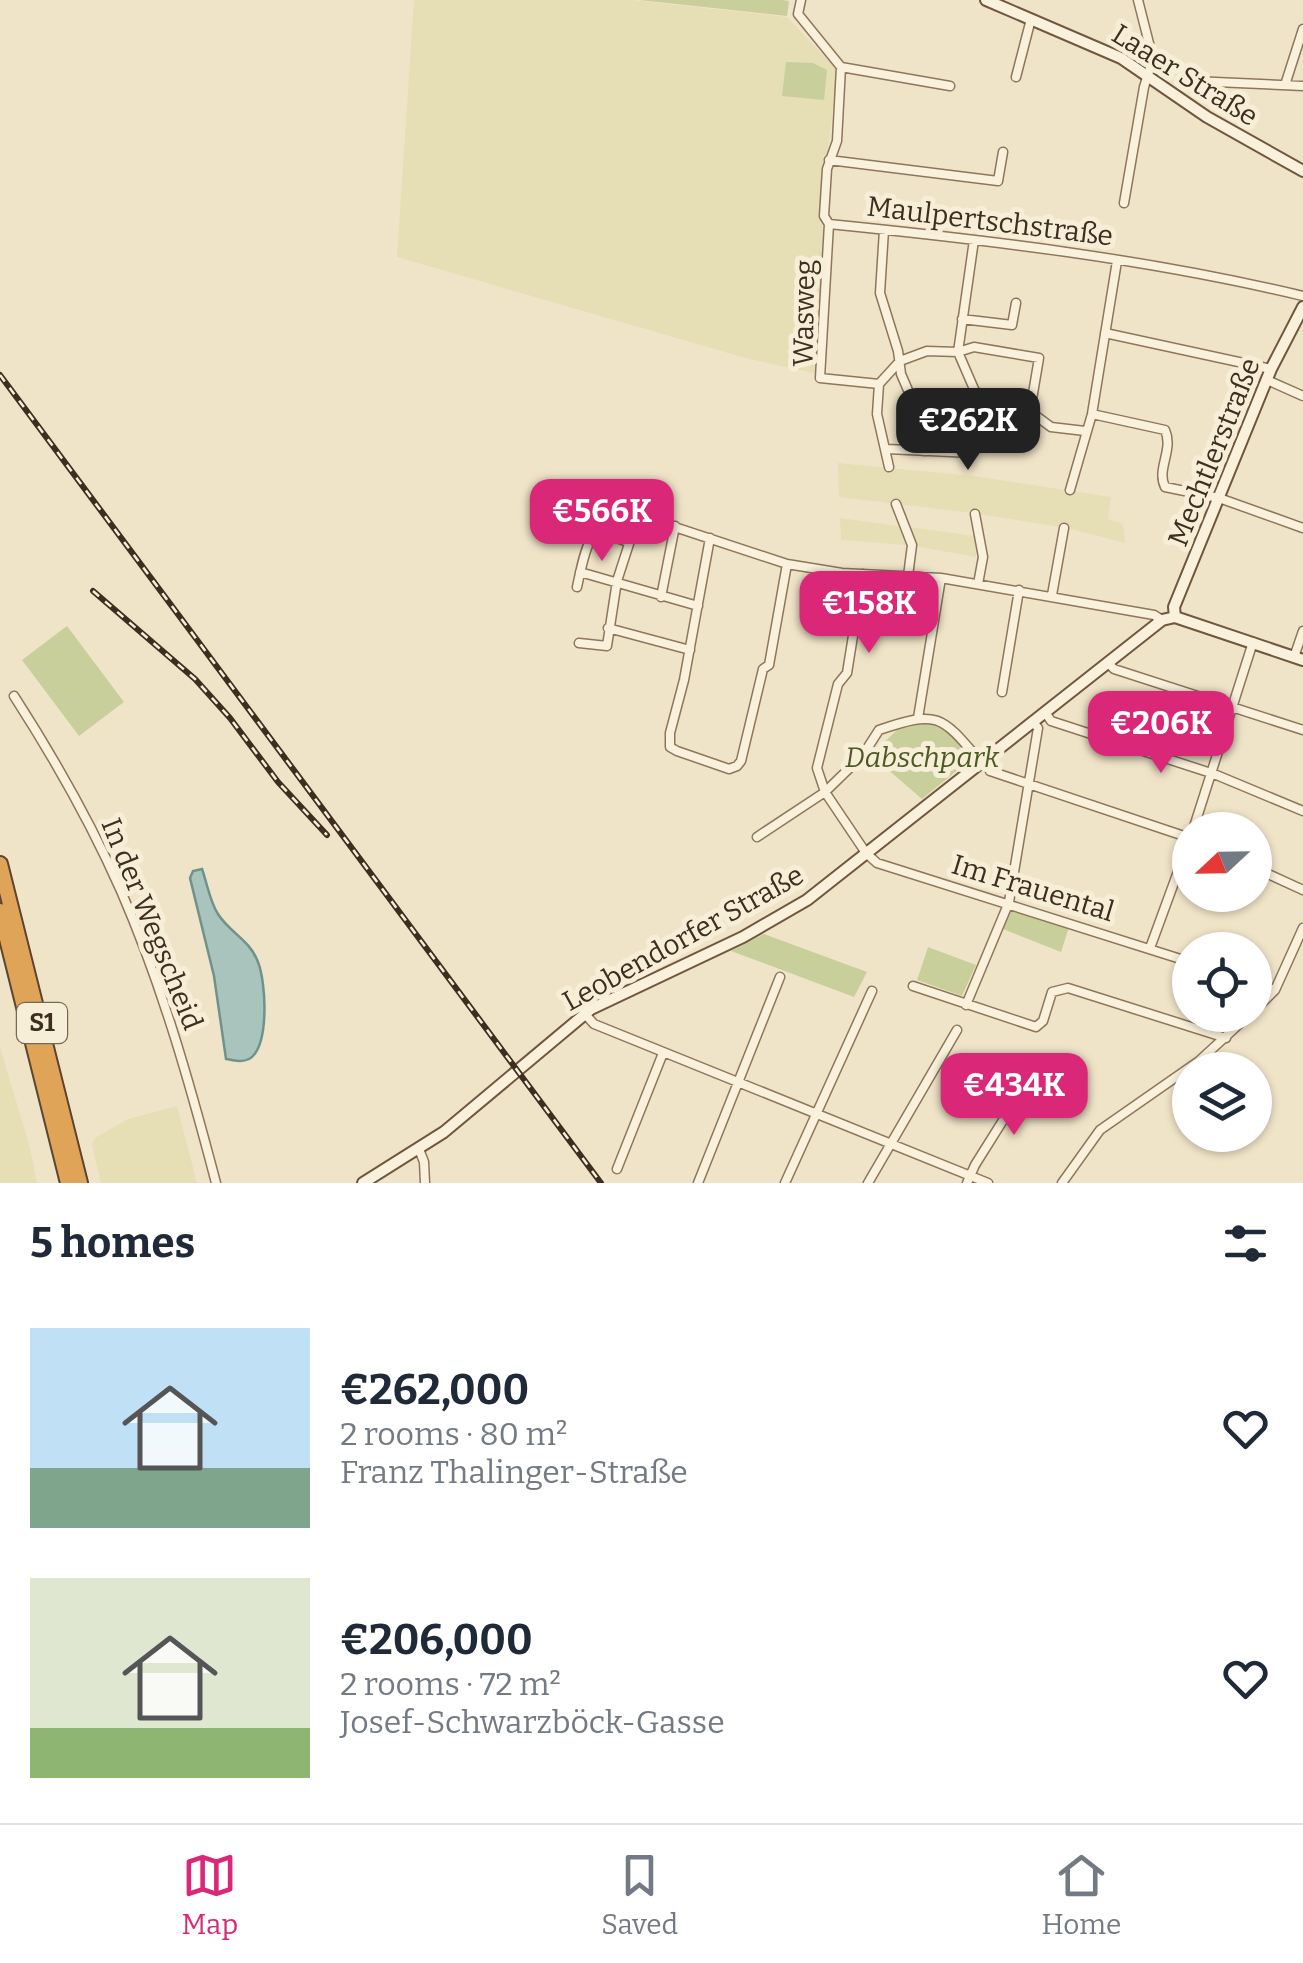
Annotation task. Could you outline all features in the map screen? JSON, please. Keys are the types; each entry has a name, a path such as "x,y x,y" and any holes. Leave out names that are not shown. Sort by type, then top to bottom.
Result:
{"highway":[{"name":"S1","path":"0,864 80,1183"},
{"name":"S1","path":"0,911 68,1183"}],"main road":[{"name":"Laaer Straße","path":"986,0 1094,44 1149,76 1206,117 1303,171"},
{"name":"Mechtlerstraße","path":"1175,617 1174,608 1269,374 1303,307"},
{"name":"Leobendorfer Straße","path":"363,1183 444,1132 584,1013 770,923 807,900 1162,620 1175,617"},
{"path":"1175,617 1299,659"}],"street":[{"path":"801,0 798,14 803,23 841,67 950,86"},
{"path":"1124,203 1154,58 1138,0"},
{"path":"1016,77 1031,19"},
{"path":"1284,85 1303,29"},
{"name":"Maulpertschstraße","path":"841,67 837,141 829,160 824,216 829,224 1117,260 1303,296"},
{"path":"1194,81 1303,86"},
{"path":"829,160 998,181 1003,152"},
{"name":"Wasweg","path":"829,224 820,378 879,384"},
{"path":"884,230 879,288 901,374 924,425 923,451"},
{"path":"974,240 958,352 974,390 985,404 1024,407 1051,426 1085,432"},
{"path":"1070,490 1092,414 1117,260"},
{"path":"962,318 1012,326 1016,303"},
{"path":"1106,333 1269,374 1303,396"},
{"path":"889,467 877,414 879,384 900,360 926,351 958,352 974,347 1040,358 1030,411"},
{"path":"887,449 972,453 977,447 985,404"},
{"path":"1092,414 1164,429 1169,448 1163,485 1219,498 1303,528"},
{"path":"896,504 912,545 908,576"},
{"path":"577,587 595,530 610,515 626,510 787,564 863,574 941,578 1154,614 1162,620"},
{"path":"579,642 606,646 617,581 639,514"},
{"path":"976,514 983,557 978,584"},
{"path":"661,597 675,526"},
{"path":"1052,595 1064,528"},
{"path":"595,530 628,542"},
{"path":"710,538 670,747 730,768 738,766 763,669 768,664 787,564"},
{"path":"580,572 698,606"},
{"path":"863,574 848,674 838,684 818,762 826,792 866,853"},
{"path":"918,718 941,578"},
{"path":"1002,692 1019,590"},
{"path":"608,628 690,650"},
{"path":"1299,659 1303,631"},
{"path":"1200,812 1253,642"},
{"path":"1108,664 1114,670 1303,730"},
{"name":"In der Wegscheid","path":"14,696 64,777 121,892 164,1002 216,1183"},
{"path":"1045,712 1051,721 1214,774 1303,811"},
{"path":"757,837 826,792 863,754 879,730 918,718 938,720 950,726 980,761"},
{"path":"966,1005 1009,902 1038,728 1033,722"},
{"path":"990,770 1172,833"},
{"name":"Im Frauental","path":"866,853 877,863 1172,956"},
{"path":"1272,876 1303,890"},
{"path":"1150,948 1172,888"},
{"path":"1274,990 1303,928"},
{"path":"698,1183 780,977"},
{"path":"912,986 1036,1027 1043,1021 1052,992 1064,987 1226,1038"},
{"path":"786,1183 872,992"},
{"path":"584,1013 594,1024 892,1144 969,1180 988,1183"},
{"path":"868,1183 957,1030"},
{"path":"1062,1183 1100,1130 1150,1098 1232,1032"},
{"path":"617,1168 663,1052"},
{"path":"969,1180 974,1165 1032,1074"},
{"path":"419,1149 426,1183"}],"shaded area":[{"path":"414,0 632,0 787,17 837,70 820,223 826,231 818,374 749,359 397,257"},
{"path":"838,463 973,476 1111,497 1108,519 1123,524 1125,543 1067,528 839,497"},
{"path":"840,518 898,526 907,545 841,540"},
{"path":"908,527 975,536 976,557 915,546"},
{"path":"0,1047 30,1148 37,1183 0,1183"},
{"path":"177,1106 197,1183 101,1183 92,1145 95,1138 128,1119"}],"green space":[{"path":"639,0 782,0 789,1 787,16"},
{"path":"786,62 813,63 827,70 824,100 782,96"},
{"path":"67,626 124,702 79,736 22,660"},
{"name":"Dabschpark","path":"928,723 948,731 970,760 922,799 871,755 898,729"},
{"path":"1015,908 1069,927 1061,952 1003,929"},
{"path":"764,934 867,972 854,997 731,951"},
{"path":"928,947 976,965 962,996 917,980"}],"water":[{"path":"202,869 215,909 250,948 261,971 263,1028 256,1052 246,1060 226,1059 214,976 190,878 193,871"}],"railway":[{"path":"0,375 601,1183"},
{"path":"93,591 195,679 278,782 327,835"}]}
